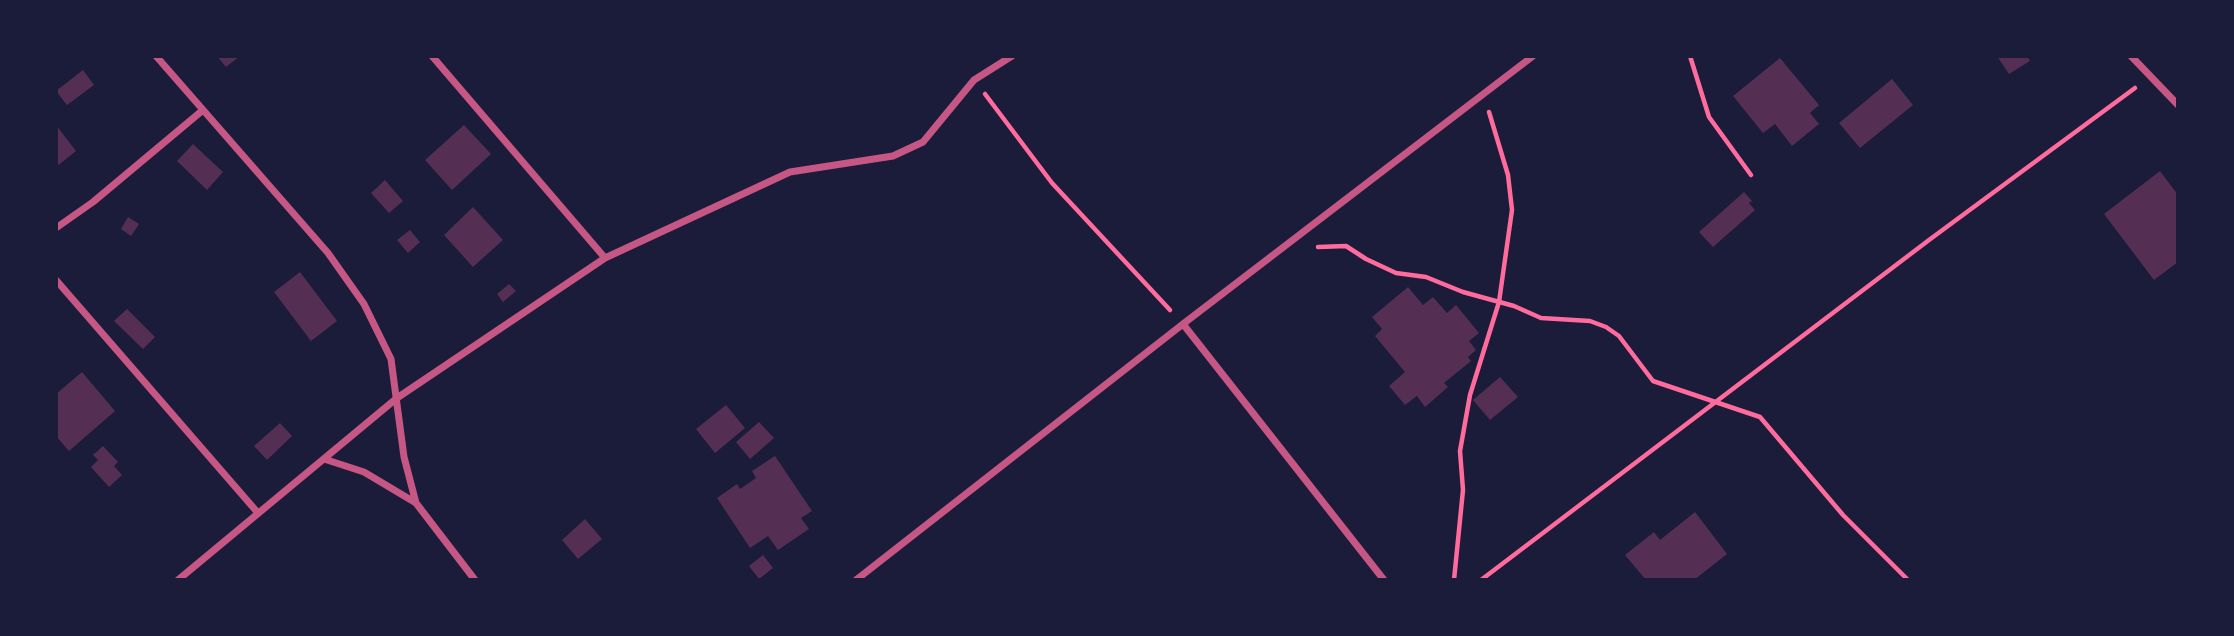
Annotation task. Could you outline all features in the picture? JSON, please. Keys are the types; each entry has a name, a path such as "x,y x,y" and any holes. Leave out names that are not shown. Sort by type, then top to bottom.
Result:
{"street":[{"path":"156,56 328,253 364,304 391,359 404,457 416,503"},
{"path":"432,56 605,258"},
{"path":"178,580 397,398 605,258 790,172 893,156 923,142 974,80 1012,56"},
{"path":"856,580 1183,324 1533,56"},
{"path":"2131,56 2178,105"},
{"path":"56,228 93,202 203,110"},
{"path":"56,280 258,513"},
{"path":"1183,324 1384,580"},
{"path":"324,459 364,472 416,503 475,580"}],"path":[{"path":"1690,56 1709,117 1751,175"},
{"path":"1481,580 2150,77"},
{"path":"974,80 1052,183 1183,324"},
{"path":"1454,580 1463,490 1460,451 1470,395 1499,302 1512,210 1508,174 1483,94"},
{"path":"1279,250 1346,246 1396,273 1426,277 1541,318 1590,321 1606,327 1619,336 1653,381 1760,416 1843,515 1908,580"}],"building":[{"path":"217,56 240,56 226,67"},
{"path":"1997,56 2027,56 2030,61 2009,74"},
{"path":"1780,58 1819,105 1810,113 1819,124 1792,146 1775,124 1763,133 1733,96"},
{"path":"83,70 94,85 67,105 56,91"},
{"path":"1892,79 1913,105 1860,148 1839,123"},
{"path":"56,125 76,151 56,167"},
{"path":"464,125 491,154 452,190 425,160"},
{"path":"193,144 223,172 207,190 177,161"},
{"path":"2160,171 2178,195 2178,262 2154,280 2104,214"},
{"path":"385,180 403,201 389,213 371,193"},
{"path":"1744,192 1752,201 1749,203 1755,210 1713,247 1699,232"},
{"path":"473,207 503,240 473,267 444,235"},
{"path":"128,217 139,224 131,236 121,229"},
{"path":"410,230 420,242 408,253 397,240"},
{"path":"300,272 337,321 311,341 274,292"},
{"path":"509,284 516,291 503,302 497,294"},
{"path":"1408,287 1423,305 1433,297 1447,313 1456,305 1479,333 1469,341 1476,350 1468,357 1471,361 1444,383 1448,387 1425,407 1417,396 1405,405 1389,386 1405,372 1375,336 1382,329 1372,317"},
{"path":"127,309 155,337 143,349 114,321"},
{"path":"82,372 115,411 69,451 56,436 56,394"},
{"path":"1500,377 1518,397 1490,420 1473,400"},
{"path":"726,405 745,428 715,453 696,429"},
{"path":"759,422 774,438 750,459 736,442"},
{"path":"280,423 292,436 267,460 254,446"},
{"path":"103,446 118,462 114,466 122,475 109,487 91,467 98,460 93,455"},
{"path":"775,456 812,511 801,518 809,529 778,550 768,536 750,548 717,498 737,484 740,489 756,478 752,471"},
{"path":"1695,512 1727,554 1694,580 1646,580 1625,555 1654,532 1660,540"},
{"path":"585,519 602,539 578,559 562,540"},
{"path":"763,555 773,568 759,579 749,566"}]}
